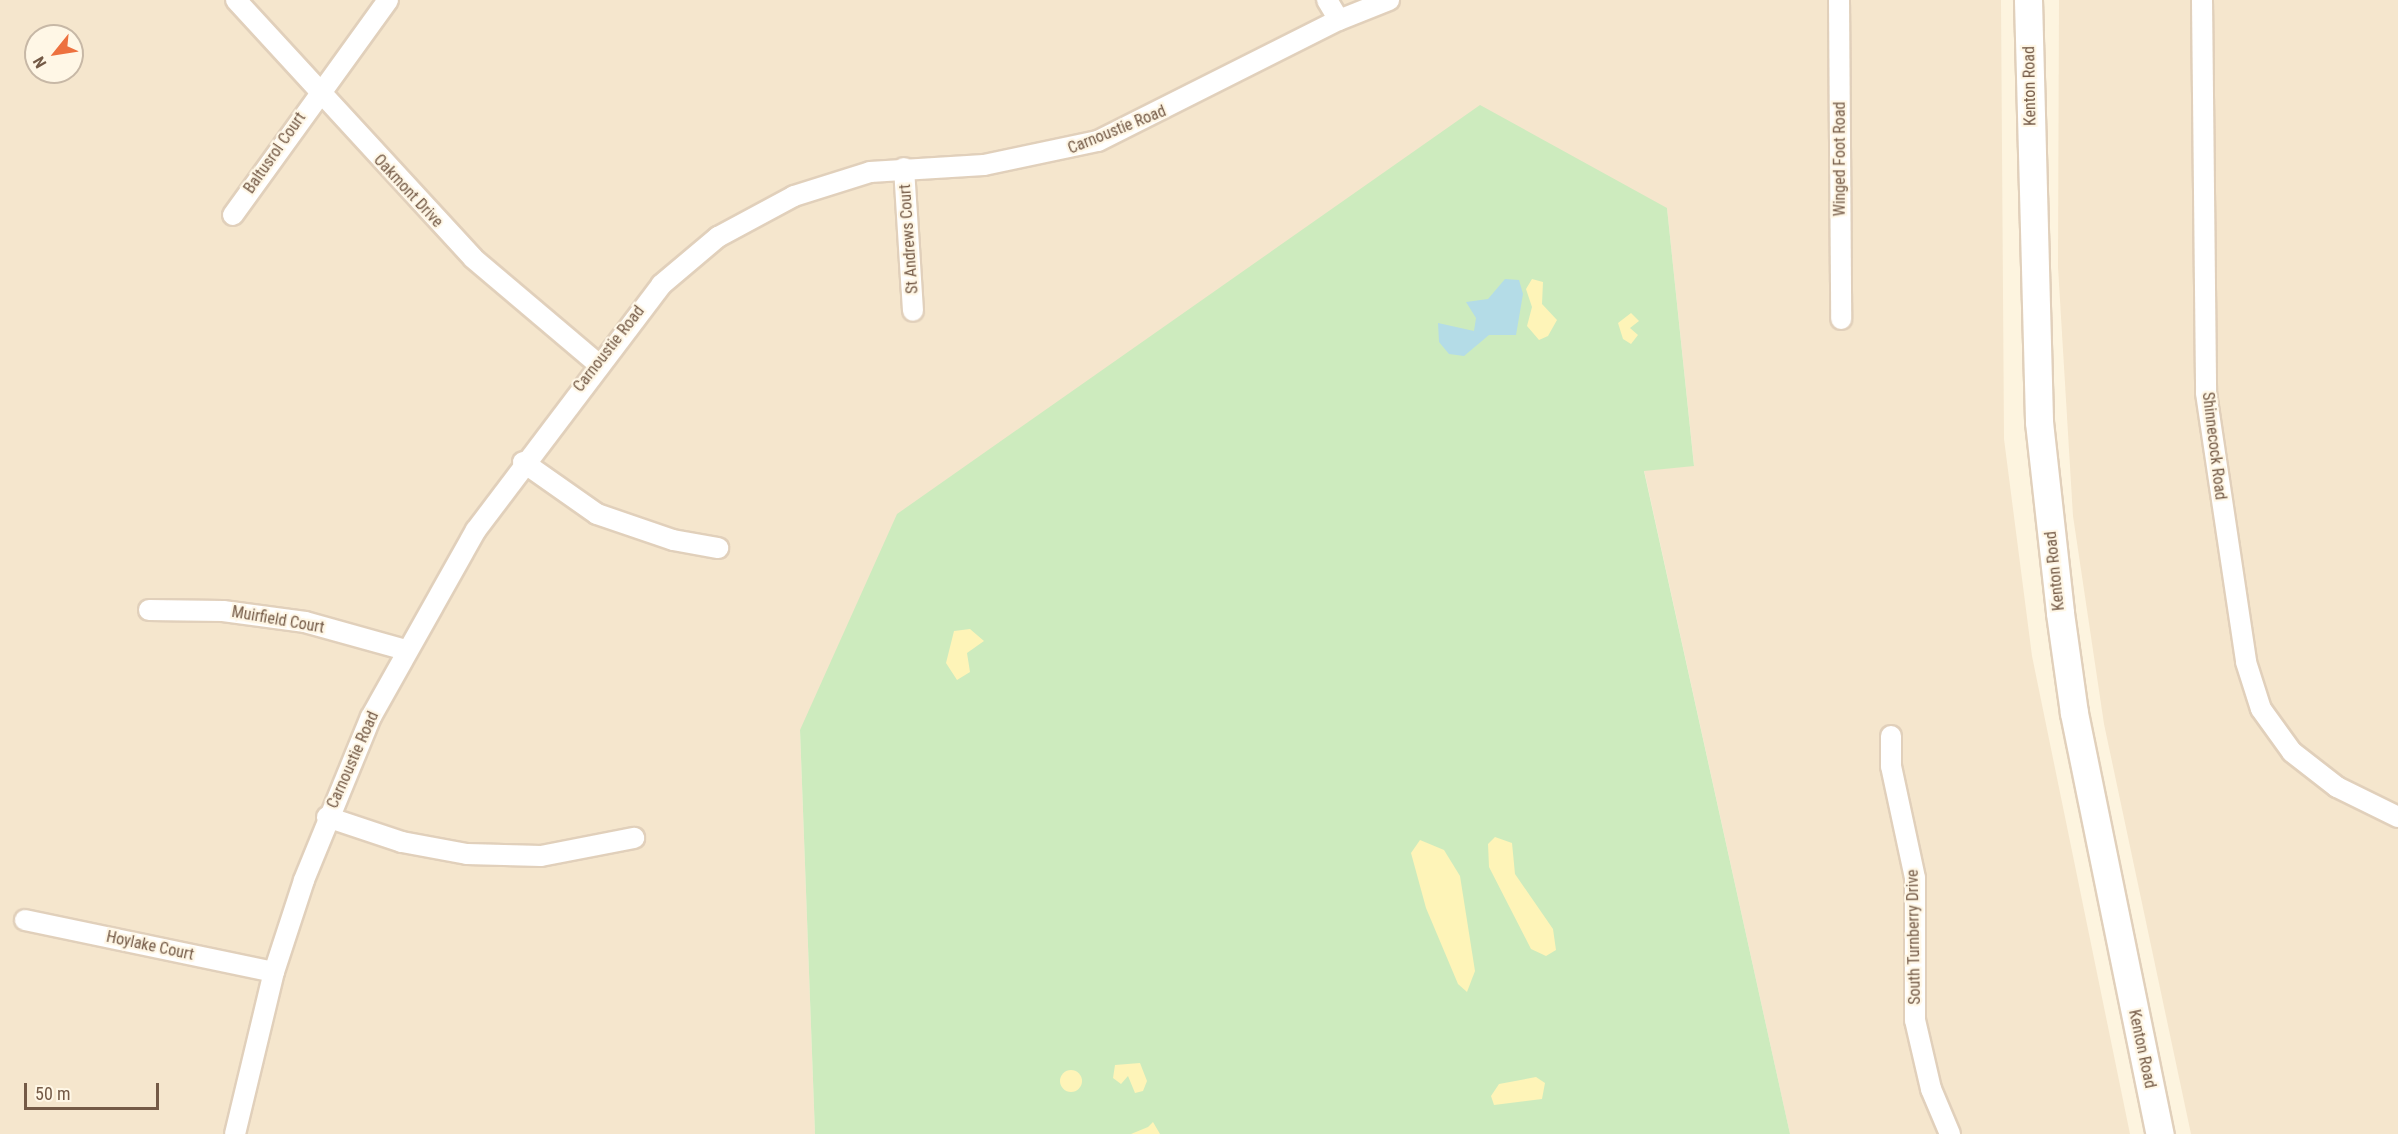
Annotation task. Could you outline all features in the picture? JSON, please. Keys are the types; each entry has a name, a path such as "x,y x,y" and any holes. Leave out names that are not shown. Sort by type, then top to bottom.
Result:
{"main road":[{"name":"Kenton Road","path":"2028,0 2038,422 2060,613 2074,713 2160,1134"}],"street":[{"name":"Oakmont Drive","path":"236,0 472,258 597,363"},
{"name":"Baltusrol Court","path":"233,215 319,92 388,0"},
{"path":"1327,0 1339,20"},
{"name":"Carnoustie Road","path":"235,1134 274,972 327,817 405,650 523,462 597,363 661,285 718,237 794,196 904,168 994,164 1098,141 1339,20 1389,0"},
{"name":"Winged Foot Road","path":"1839,0 1840,319"},
{"name":"Shinnecock Road","path":"2202,0 2206,393 2246,662 2261,709 2292,752 2337,787 2398,817"},
{"name":"St Andrews Court","path":"904,168 913,311"},
{"path":"523,462 597,514 674,540 718,548"},
{"name":"Muirfield Court","path":"149,610 223,611 293,621 405,650"},
{"name":"South Turnberry Drive","path":"1891,736 1891,766 1915,878 1915,1020 1931,1089 1950,1134"},
{"path":"327,817 402,842 467,854 542,856 634,838"},
{"name":"Hoylake Court","path":"25,920 274,972"}],"shaded area":[{"path":"0,0 2001,0 2004,439 2032,656 2130,1134 1790,1134 1644,470 1694,465 1667,208 800,730 815,1134 0,1134"},
{"path":"2059,0 2398,0 2398,1134 2191,1134 2104,724 2073,516 2058,267"}],"green space":[{"path":"1480,105 1667,208 1694,466 1644,471 1790,1134 815,1134 800,730 897,514"}],"sand":[{"path":"1532,279 1543,282 1542,304 1557,320 1548,336 1539,340 1527,326 1532,307 1526,289"},
{"path":"1631,313 1639,321 1630,328 1638,335 1631,344 1623,339 1618,323"},
{"path":"970,629 984,641 967,653 970,672 957,680 946,663 954,631"},
{"path":"1495,837 1512,843 1515,874 1553,929 1556,950 1546,956 1531,949 1489,867 1488,844"},
{"path":"1420,840 1444,850 1460,876 1475,971 1467,992 1458,984 1426,908 1411,853"},
{"path":"1140,1063 1147,1081 1143,1091 1135,1093 1128,1076 1121,1084 1113,1078 1115,1065"},
{"path":"1071,1070 1079,1073 1082,1081 1079,1089 1071,1092 1063,1089 1060,1081 1063,1073"},
{"path":"1536,1077 1545,1083 1542,1099 1494,1105 1491,1096 1499,1084"},
{"path":"1153,1122 1160,1134 1131,1134 1148,1127"}],"water":[{"path":"1505,279 1519,280 1523,294 1516,335 1489,335 1464,356 1449,354 1439,342 1438,323 1474,331 1476,318 1466,302 1488,299"}]}
